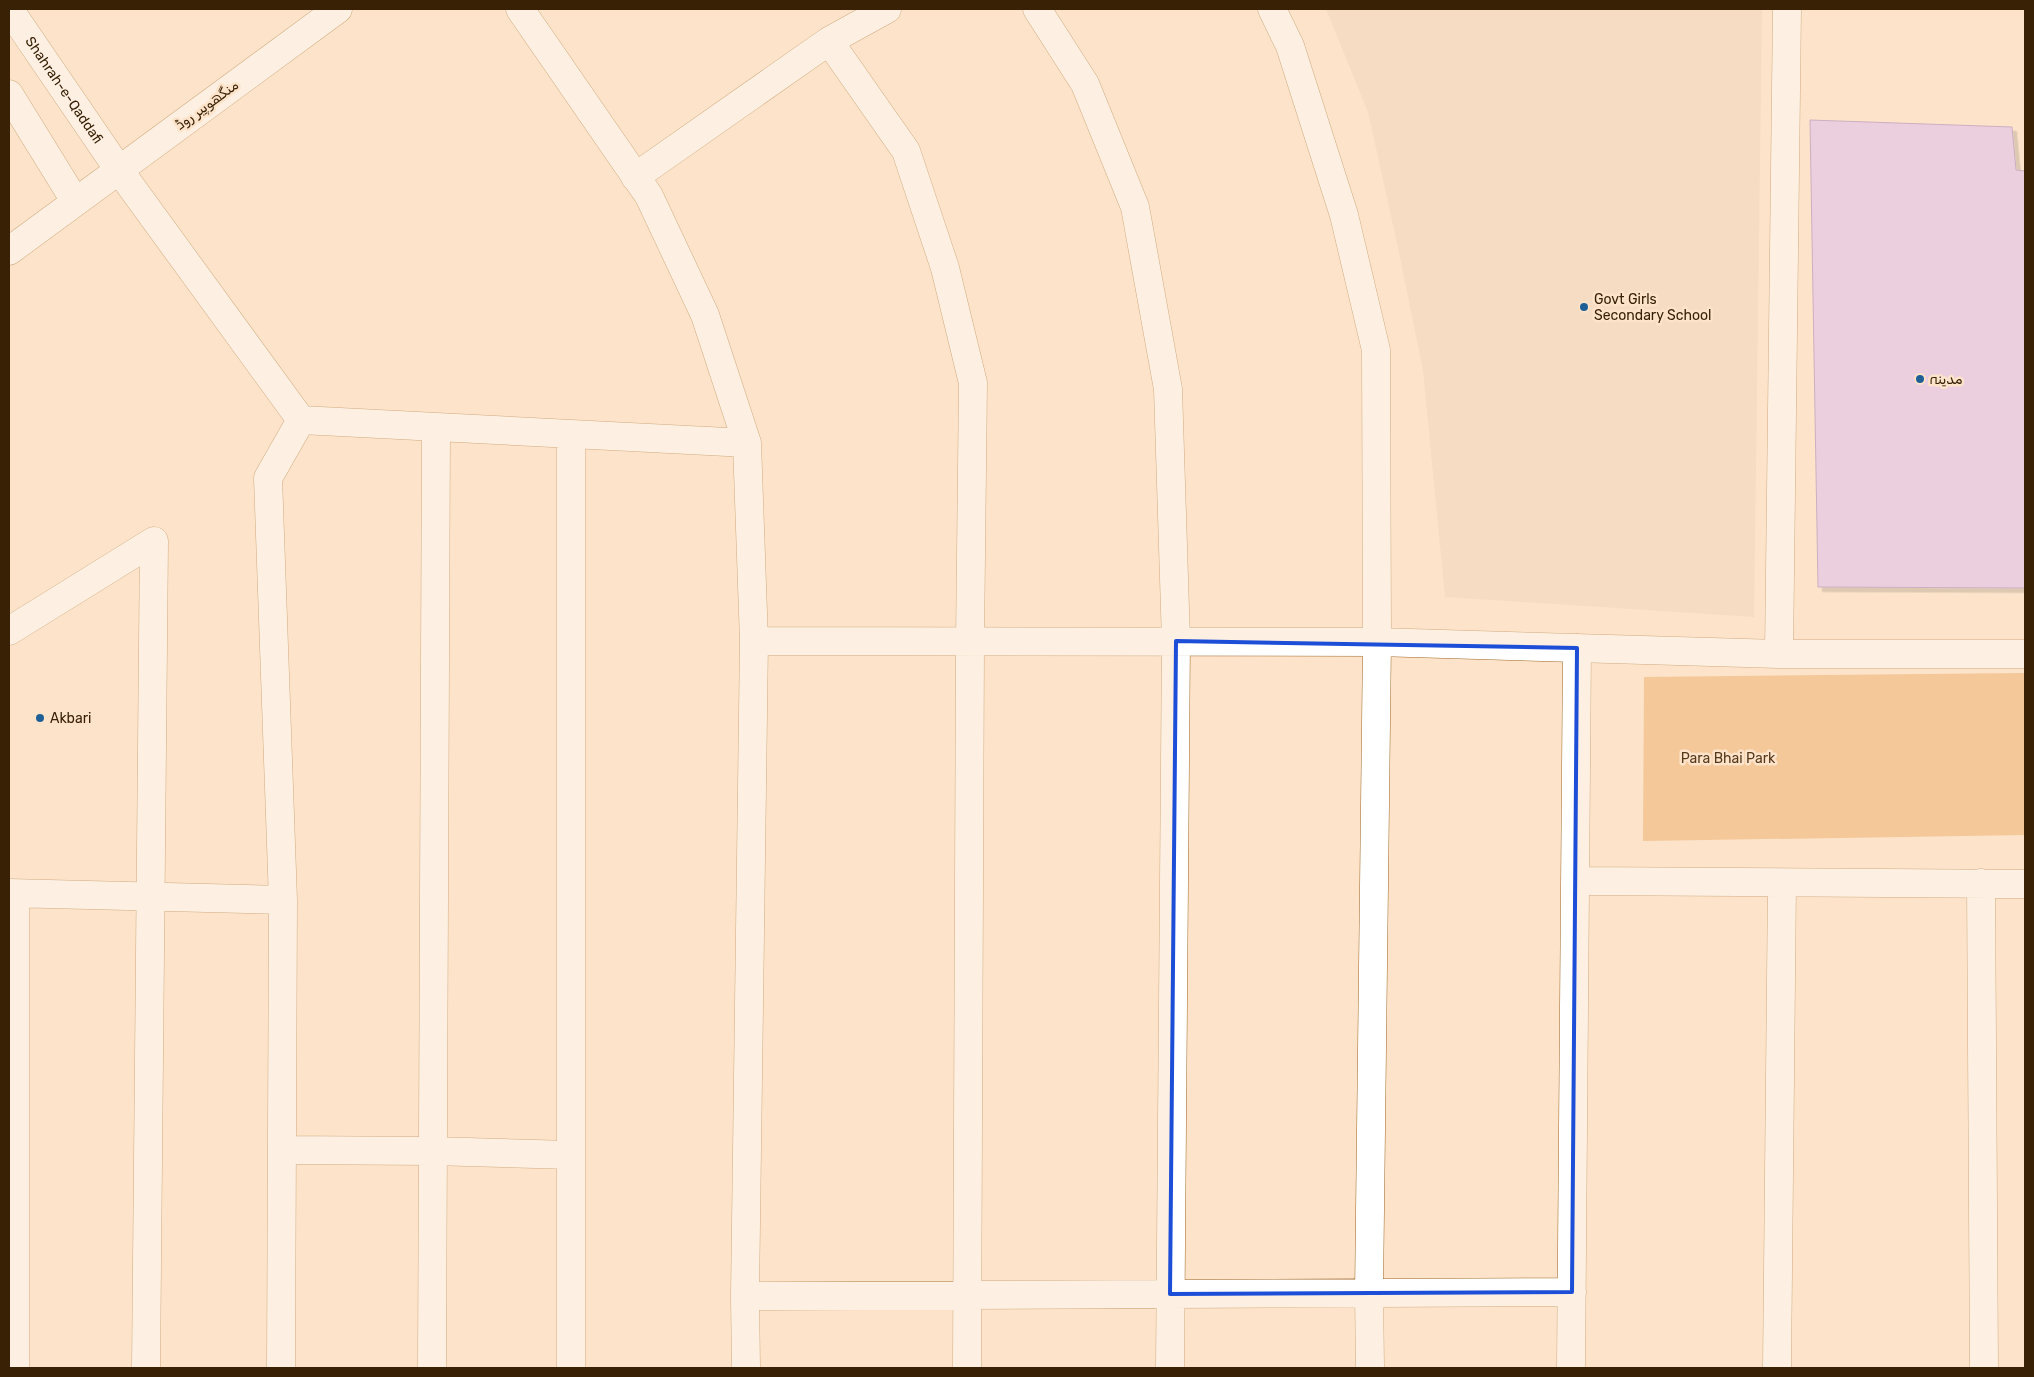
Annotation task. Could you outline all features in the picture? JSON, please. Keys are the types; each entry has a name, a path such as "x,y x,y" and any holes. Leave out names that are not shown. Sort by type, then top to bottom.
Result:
{"street":[{"name":"Shahrah-e-Qaddafi","path":"9,9 119,170 301,420"},
{"name":"منگھوپیر روڈ","path":"9,251 338,9"},
{"path":"520,9 648,196 705,315 747,443 754,640 745,1296 746,1368"},
{"path":"635,176 829,41 887,9"},
{"path":"1037,9 1085,84 1135,207 1168,389 1176,641 1170,1368"},
{"path":"1272,9 1290,46 1344,215 1376,350 1377,642 1369,1293 1370,1368"},
{"path":"1780,654 1787,9"},
{"path":"829,41 906,150 945,268 973,383 967,1368"},
{"path":"9,94 75,201"},
{"path":"281,1368 283,900 268,478 301,420 747,443"},
{"path":"432,1368 436,427"},
{"path":"571,434 572,1368"},
{"path":"9,631 154,542 146,1368"},
{"path":"754,640 1377,642 1780,654 2025,654"},
{"path":"1572,1368 1576,648"},
{"path":"1576,881 2025,884"},
{"path":"1777,1368 1782,883"},
{"path":"1981,884 1984,1368"},
{"path":"15,1368 12,893 283,900"},
{"path":"282,1150 433,1151 572,1155"},
{"path":"745,1296 1572,1292"}],"highlighted area":[{"path":"1176,641 1577,648 1572,1292 1170,1294"}],"shaded area":[{"name":"Govt Girls Secondary School","path":"1326,9 1762,9 1754,617 1445,597 1423,370 1368,112"}],"green space":[{"name":"Para Bhai Park","path":"2025,673 2025,835 1643,841 1644,677"}],"building":[{"name":"مدینہ","path":"1810,120 2012,127 2016,170 2025,171 2025,588 1818,587"}],"place":[{"name":"Govt Girls Secondary School","path":"1584,307"},
{"name":"مدینہ","path":"1920,379"},
{"name":"Akbari","path":"40,718"}]}
